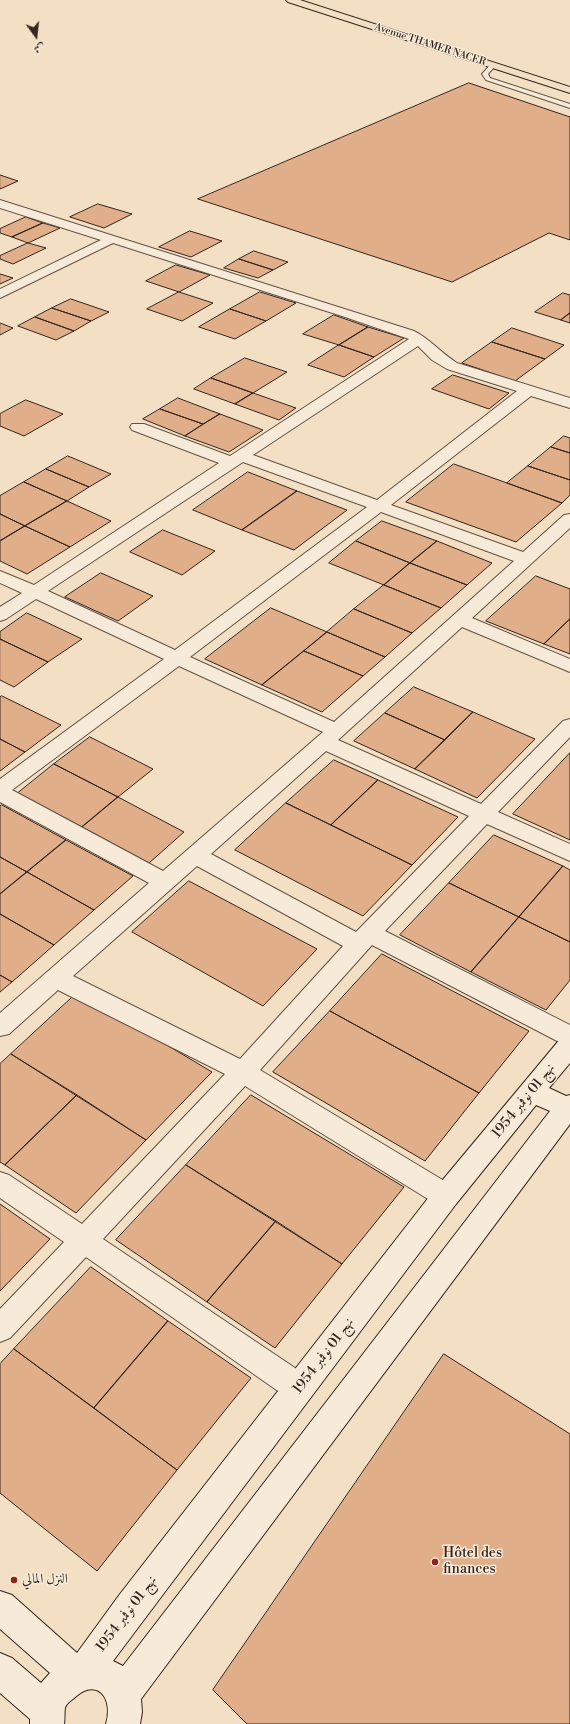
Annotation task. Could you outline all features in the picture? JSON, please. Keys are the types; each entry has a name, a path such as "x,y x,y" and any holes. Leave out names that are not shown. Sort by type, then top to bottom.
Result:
{"highway":[{"name":"Avenue THAMER NACER","path":"291,0 570,90"},
{"name":"Avenue THAMER NACER","path":"310,0 570,83"}],"street":[{"path":"0,204 409,334 419,339 437,357 452,366 527,391 570,403"},
{"path":"0,294 112,239"},
{"path":"0,615 419,339"},
{"path":"0,788 177,658 379,506 527,391"},
{"path":"138,427 379,506 526,559"},
{"path":"0,1027 330,736 570,520"},
{"path":"0,576 177,658 485,814 570,853"},
{"path":"459,619 570,666"},
{"path":"0,1329 243,1072 364,939 570,725"},
{"path":"0,793 164,881"},
{"path":"195,855 364,939 570,1036"},
{"path":"55,978 243,1072 446,1196"},
{"name":"نهج 01 نوفمبر 1954","path":"47,1717 50,1698 57,1688 66,1679 80,1673 446,1196 570,1045"},
{"path":"0,1607 80,1673 93,1672 111,1678 127,1713 569,1107 532,1092"},
{"path":"0,1183 299,1388"},
{"path":"0,1670 47,1717"}],"lane":[{"path":"492,65 484,74 488,79 570,106"}],"building":[{"path":"469,83 570,117 570,240 549,233 452,282 198,199"},
{"path":"0,175 18,181 0,189"},
{"path":"98,204 132,214 104,228 70,217"},
{"path":"26,217 43,223 12,237 0,233 0,229"},
{"path":"43,223 60,228 28,243 12,237"},
{"path":"190,231 222,241 191,257 159,247"},
{"path":"28,243 46,248 13,264 0,259 0,256"},
{"path":"254,251 288,262 273,270 239,259"},
{"path":"239,259 273,270 258,278 224,268"},
{"path":"176,265 210,275 179,292 146,281"},
{"path":"0,274 13,278 0,284"},
{"path":"179,292 213,303 182,321 147,309"},
{"path":"260,292 296,303 266,321 230,309"},
{"path":"563,293 570,295 570,313 561,320 535,312"},
{"path":"71,299 109,312 91,321 52,308"},
{"path":"52,308 91,321 74,331 35,317"},
{"path":"230,309 266,321 235,339 199,327"},
{"path":"570,313 570,323 561,320"},
{"path":"334,315 368,327 339,345 303,334"},
{"path":"35,317 74,331 56,340 18,326"},
{"path":"0,323 13,328 0,335"},
{"path":"368,327 404,338 374,357 339,345"},
{"path":"512,328 564,345 545,359 492,342"},
{"path":"492,342 545,359 515,381 462,363"},
{"path":"339,345 374,357 344,377 308,365"},
{"path":"245,358 287,372 253,393 211,378"},
{"path":"453,375 509,393 489,409 432,389"},
{"path":"211,378 253,393 235,404 194,389"},
{"path":"253,393 296,408 279,420 235,404"},
{"path":"178,398 220,414 203,424 160,409"},
{"path":"26,400 63,414 24,436 0,426 0,414"},
{"path":"160,409 203,424 185,436 143,419"},
{"path":"220,414 263,430 229,452 185,436"},
{"path":"564,436 570,438 570,453 551,447"},
{"path":"551,447 570,453 570,480 528,466"},
{"path":"68,456 111,474 89,487 46,469"},
{"path":"454,464 562,503 516,542 406,502"},
{"path":"528,466 570,480 570,495 562,503 507,483"},
{"path":"46,469 89,487 67,501 24,482"},
{"path":"248,472 297,491 242,530 193,510"},
{"path":"24,482 67,501 25,526 0,514 0,496"},
{"path":"297,491 347,510 294,550 242,530"},
{"path":"67,501 111,521 70,547 25,526"},
{"path":"0,514 25,526 0,541"},
{"path":"382,521 437,541 410,563 356,541"},
{"path":"25,526 70,547 27,574 0,561 0,541"},
{"path":"163,530 215,551 182,575 130,552"},
{"path":"356,541 410,563 384,585 329,563"},
{"path":"437,541 492,563 467,585 410,563"},
{"path":"410,563 467,585 441,608 384,585"},
{"path":"101,573 153,596 118,621 65,597"},
{"path":"536,576 570,589 570,619 544,644 486,621"},
{"path":"384,585 441,608 412,633 354,609"},
{"path":"271,608 327,632 262,685 205,659"},
{"path":"354,609 412,633 385,657 327,632"},
{"path":"27,613 82,639 48,662 0,639 0,632"},
{"path":"570,619 570,654 544,644"},
{"path":"327,632 385,657 363,676 304,651"},
{"path":"0,639 48,662 14,687 0,680"},
{"path":"304,651 363,676 322,712 262,685"},
{"path":"414,687 473,712 445,740 385,713"},
{"path":"2,696 61,725 25,752 0,739 0,697"},
{"path":"473,712 535,739 477,798 415,769"},
{"path":"385,713 445,740 415,769 354,741"},
{"path":"90,737 153,769 118,797 54,764"},
{"path":"0,739 25,752 0,771"},
{"path":"570,753 570,840 513,814"},
{"path":"334,760 378,780 331,825 286,803"},
{"path":"54,764 118,797 82,827 18,793"},
{"path":"378,780 458,817 412,865 331,825"},
{"path":"118,797 184,832 149,863 82,827"},
{"path":"286,803 412,865 363,916 235,850"},
{"path":"2,805 66,840 27,872 0,857 0,806"},
{"path":"494,835 563,866 519,917 449,883"},
{"path":"66,840 133,876 94,910 27,872"},
{"path":"0,857 27,872 0,894"},
{"path":"563,866 570,870 570,942 519,917"},
{"path":"27,872 94,910 54,945 0,914 0,894"},
{"path":"189,881 317,949 263,1006 132,932"},
{"path":"449,883 519,917 471,972 400,935"},
{"path":"0,914 54,945 12,982 0,975"},
{"path":"519,917 570,942 570,980 546,1010 471,972"},
{"path":"382,954 529,1031 479,1093 330,1011"},
{"path":"0,975 12,982 0,992"},
{"path":"78,992 212,1072 146,1140 11,1054"},
{"path":"330,1011 479,1093 425,1161 273,1072"},
{"path":"11,1054 77,1095 5,1165 0,1162 0,1064"},
{"path":"77,1095 146,1140 76,1213 5,1165"},
{"path":"251,1095 404,1187 342,1264 186,1165"},
{"path":"186,1165 276,1221 207,1302 116,1240"},
{"path":"0,1204 50,1239 0,1291"},
{"path":"276,1221 342,1264 275,1348 207,1302"},
{"path":"91,1267 168,1321 94,1408 14,1349"},
{"path":"168,1321 251,1378 177,1470 94,1408"},
{"path":"14,1349 177,1470 97,1571 0,1493 0,1364"},
{"name":"Hôtel des finances","path":"444,1354 570,1434 570,1724 247,1724 213,1690"}],"place":[{"name":"Hôtel des finances","path":"435,1562"},
{"name":"النزل المالي","path":"14,1580"}]}
